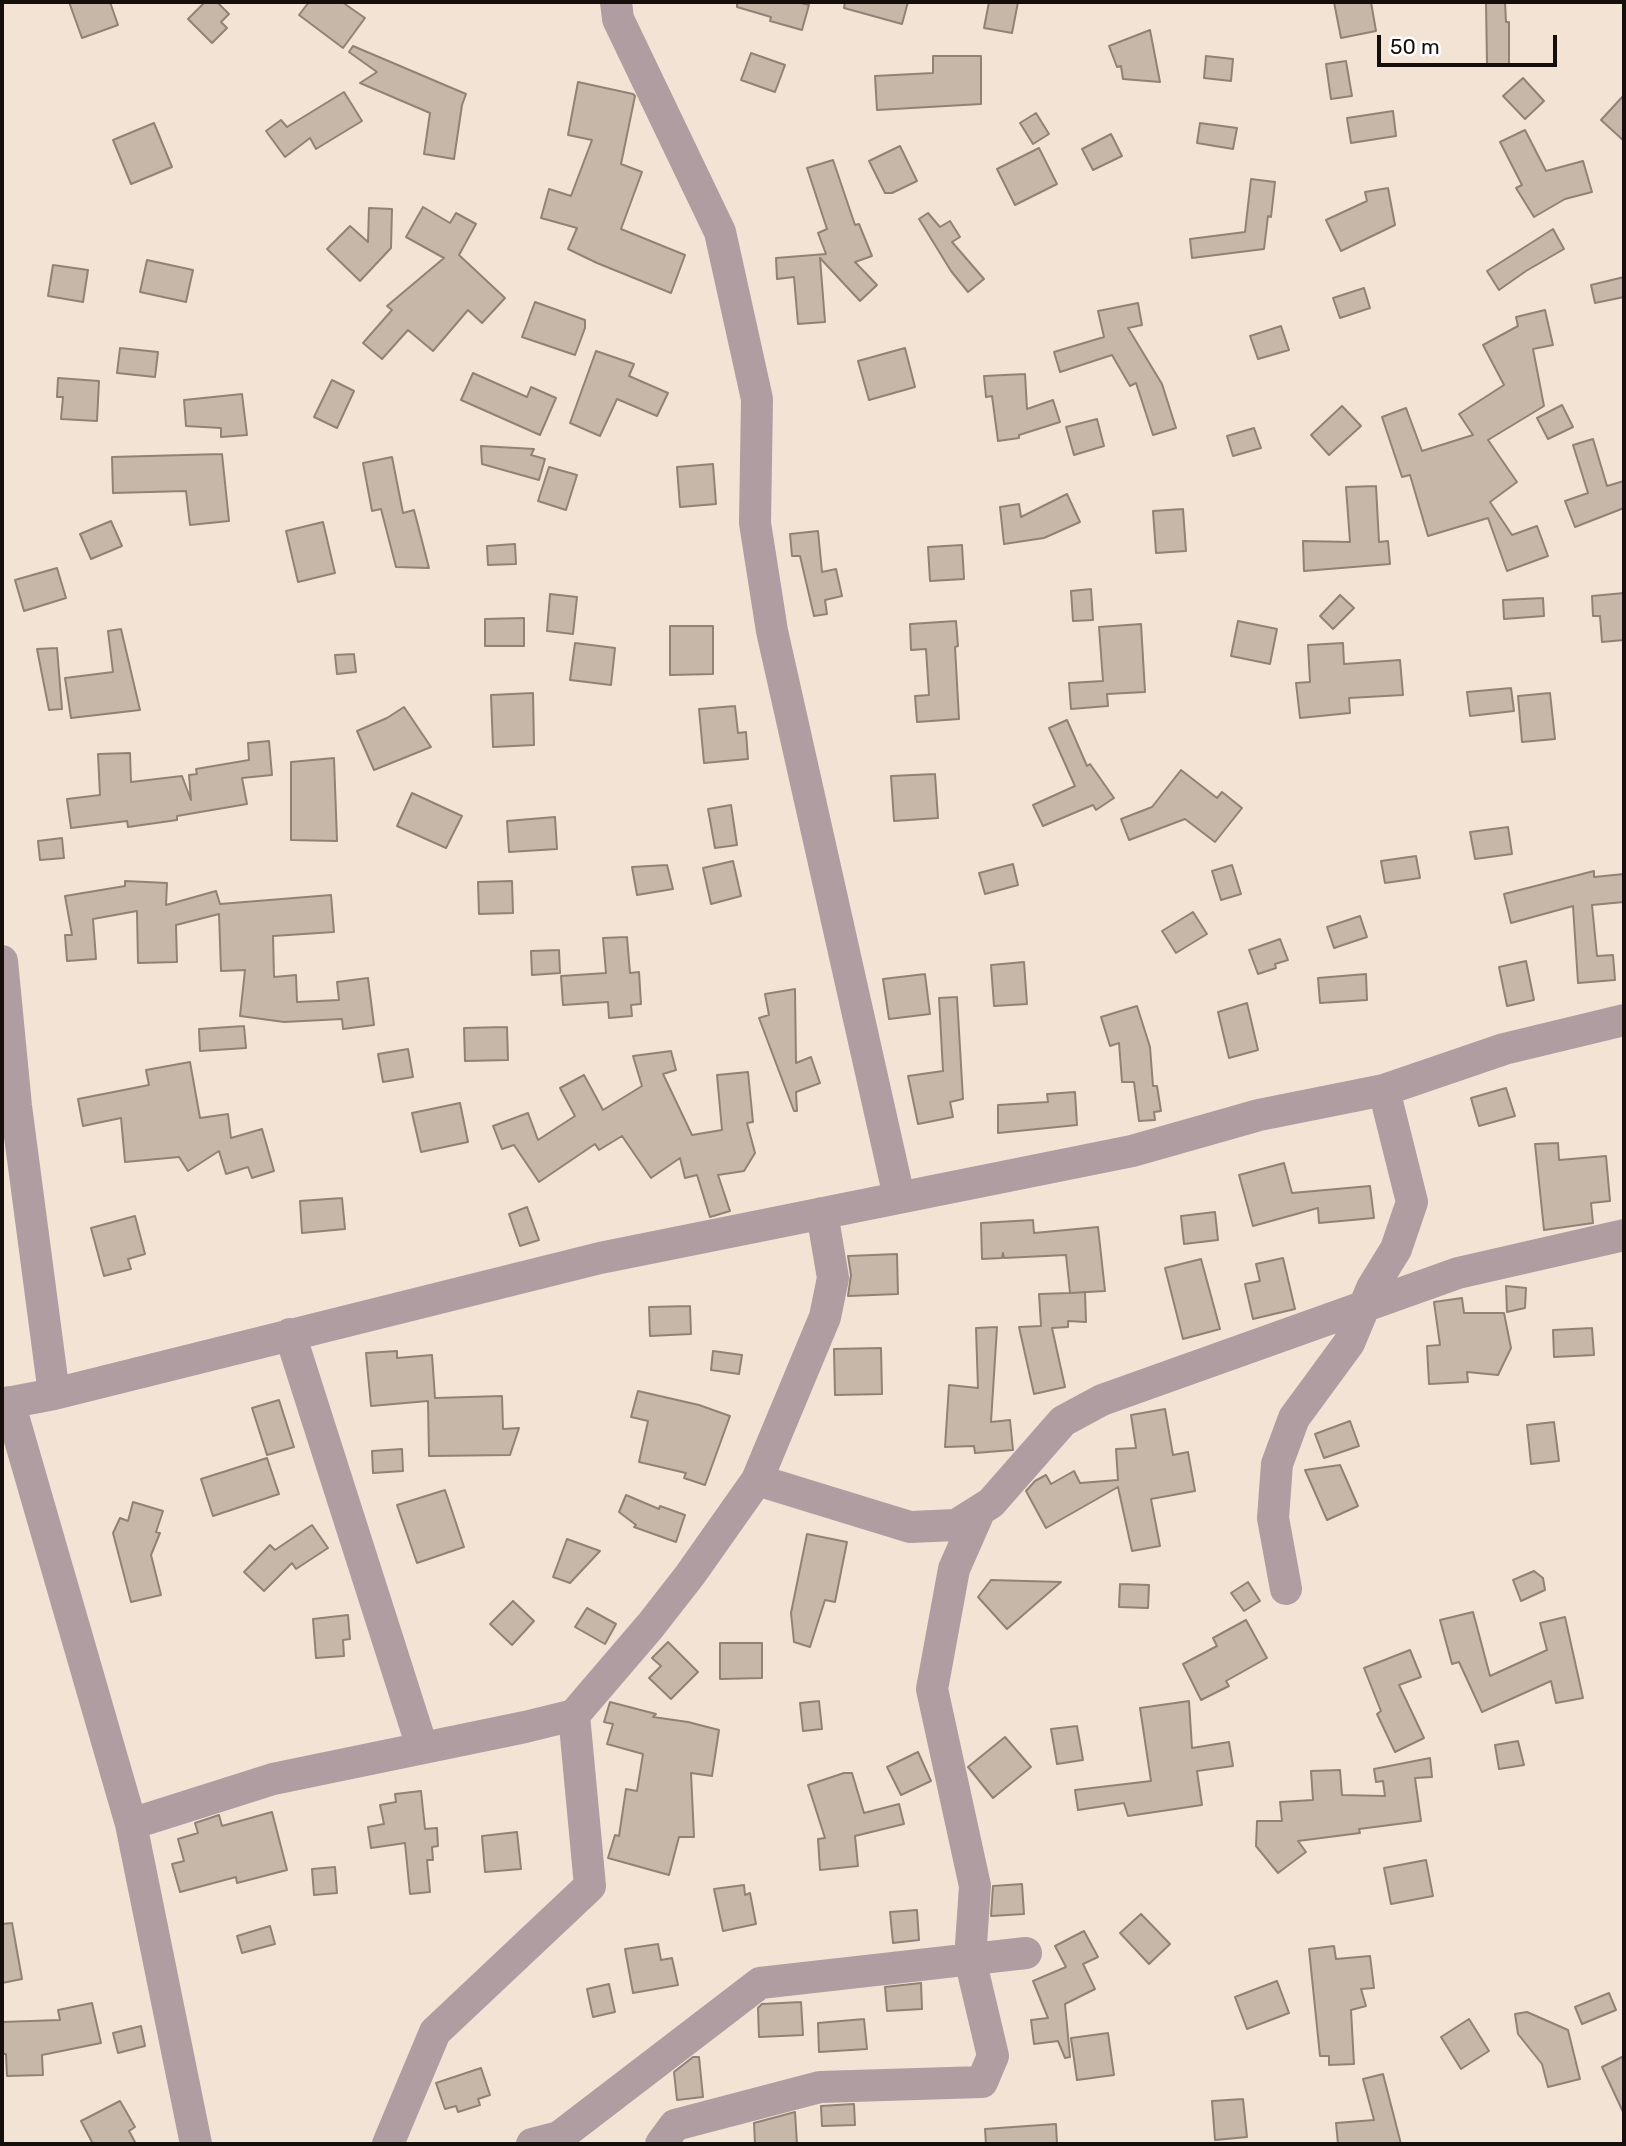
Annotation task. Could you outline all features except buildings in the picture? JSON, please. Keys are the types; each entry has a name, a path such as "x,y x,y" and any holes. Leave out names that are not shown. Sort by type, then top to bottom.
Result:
{"street":[{"path":"616,2 618,19 720,232 757,399 755,523 772,631 899,1197"},
{"path":"2,961 16,1106 54,1394"},
{"path":"196,2144 131,1824 6,1403 54,1394 600,1258 1132,1150 1259,1115 1384,1090 1504,1049 1624,1020"},
{"path":"1286,1589 1273,1518 1277,1464 1294,1418 1349,1343 1372,1288 1396,1249 1412,1202 1384,1090"},
{"path":"131,1824 273,1779 574,1715 675,1595 757,1480 825,1317 833,1278 822,1213"},
{"path":"757,1480 910,1527 956,1525 991,1503 1063,1421 1102,1400 1458,1273 1624,1235"},
{"path":"290,1334 422,1747"},
{"path":"661,2144 675,2125 820,2087 982,2082 993,2056 970,1959 975,1886 932,1689 954,1569 980,1510"},
{"path":"388,2144 435,2032 590,1886 574,1715"},
{"path":"532,2144 559,2137 760,1983 1026,1953"}]}
